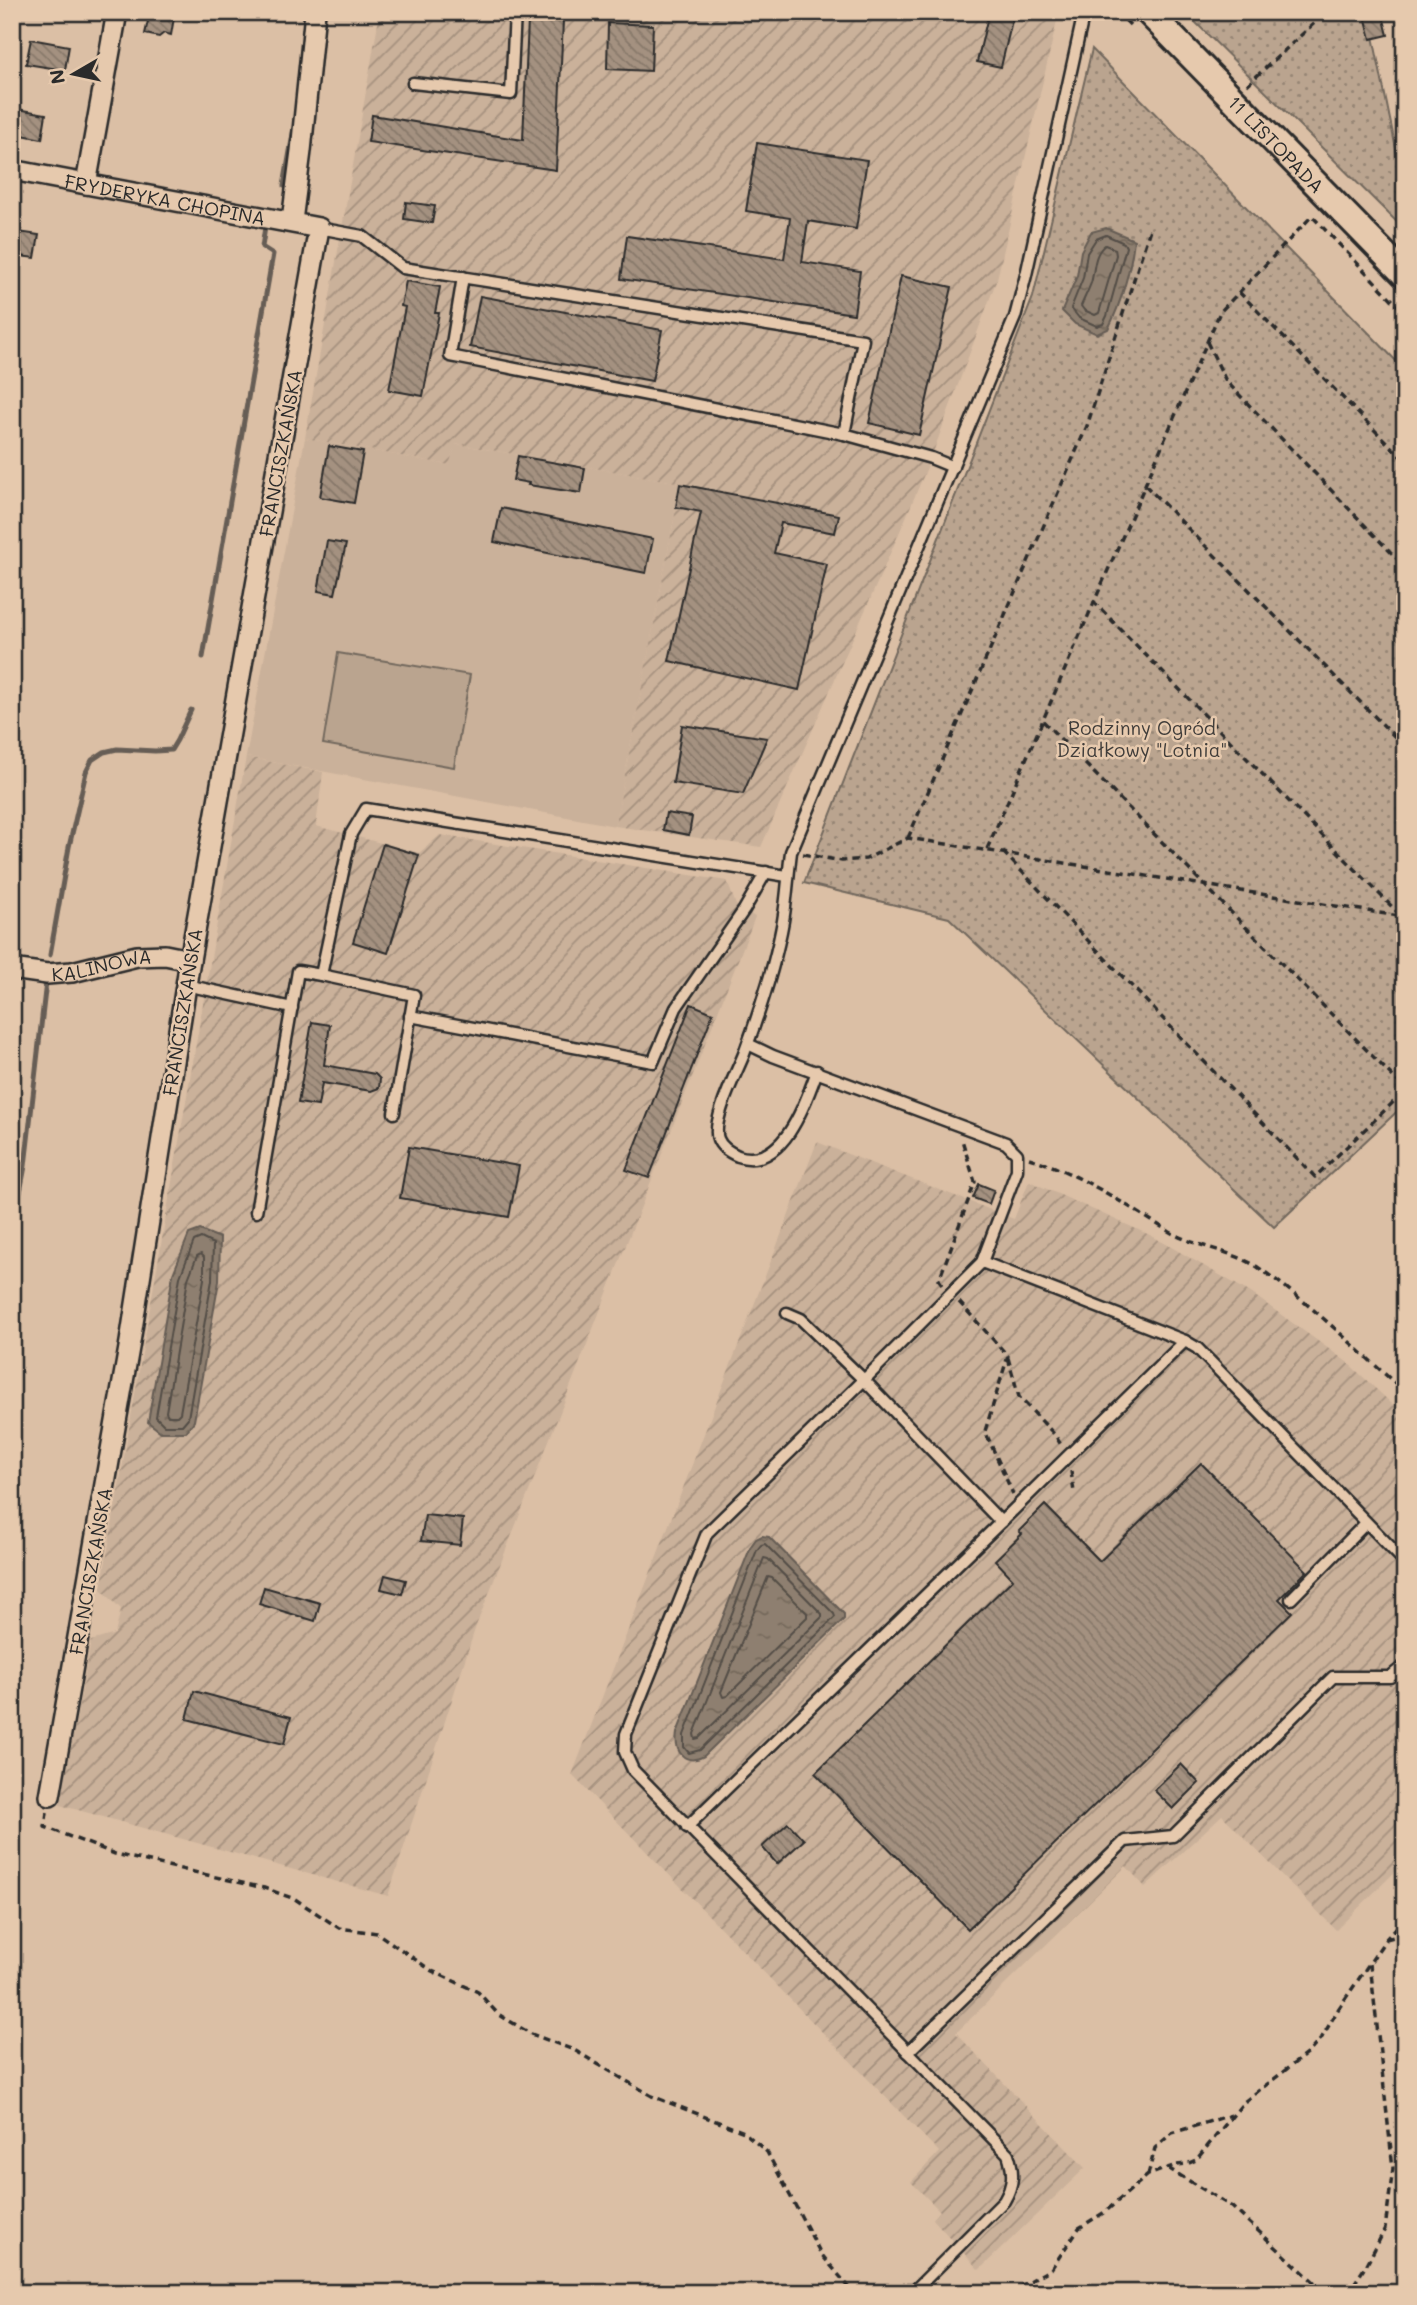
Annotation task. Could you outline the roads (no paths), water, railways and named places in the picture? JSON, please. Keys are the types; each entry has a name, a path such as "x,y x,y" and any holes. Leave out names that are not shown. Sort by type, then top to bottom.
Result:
{"street":[{"path":"86,184 117,12"},
{"path":"292,221 315,12"},
{"name":"11 LISTOPADA","path":"1148,12 1405,275"},
{"name":"FRYDERYKA CHOPINA","path":"12,170 319,228"},
{"name":"FRANCISZKAŃSKA","path":"50,1796 130,1342 190,960 319,228"},
{"name":"KALINOWA","path":"12,969 47,974 72,972 137,956 165,955 190,960"}],"lane":[{"path":"414,83 511,94 515,12"},
{"path":"817,1071 792,1130 775,1148 760,1157 741,1157 728,1151 718,1140 717,1124 748,1044 774,964 783,919 791,852 1015,317 1084,12"},
{"path":"319,228 362,236 403,268 863,340 844,434"},
{"path":"464,277 450,355 844,434 931,458 953,467"},
{"path":"321,975 351,834 366,809 788,876"},
{"path":"410,1016 653,1062 676,1008 744,910 766,872"},
{"path":"256,1212 298,971 414,995 394,1113"},
{"path":"186,985 292,1008"},
{"path":"748,1044 773,1056 1006,1143 1017,1154 1017,1170 982,1262 706,1533 626,1734 625,1752 633,1770 1008,2154 1014,2170 1011,2189 1004,2201 912,2293"},
{"path":"982,1262 1185,1340 1197,1348 1405,1562"},
{"path":"787,1313 801,1319 864,1380 1001,1522"},
{"path":"687,1827 1185,1340"},
{"path":"1291,1599 1367,1523"},
{"path":"908,2052 1125,1841 1174,1836 1332,1677 1390,1677 1405,1665"}],"water":[{"path":"1106,228 1134,240 1128,274 1117,308 1108,329 1097,334 1075,324 1062,311 1077,276 1081,251 1091,232"},
{"path":"200,1230 220,1238 219,1281 194,1421 186,1432 161,1432 148,1422 173,1274 189,1234"},
{"path":"762,1536 769,1537 844,1614 844,1619 704,1756 697,1759 686,1758 677,1746 677,1733 751,1546"}],"waterway":[{"path":"284,186 294,128"},
{"path":"203,657 273,254 262,247 265,227"},
{"path":"50,955 69,847 86,772 92,760 104,752 117,749 171,750 191,710"},
{"path":"12,1234 25,1166 46,982"}],"park label":[{"name":"Rodzinny Ogród Działkowy \"Lotnia\"","path":"1142,738"}]}
